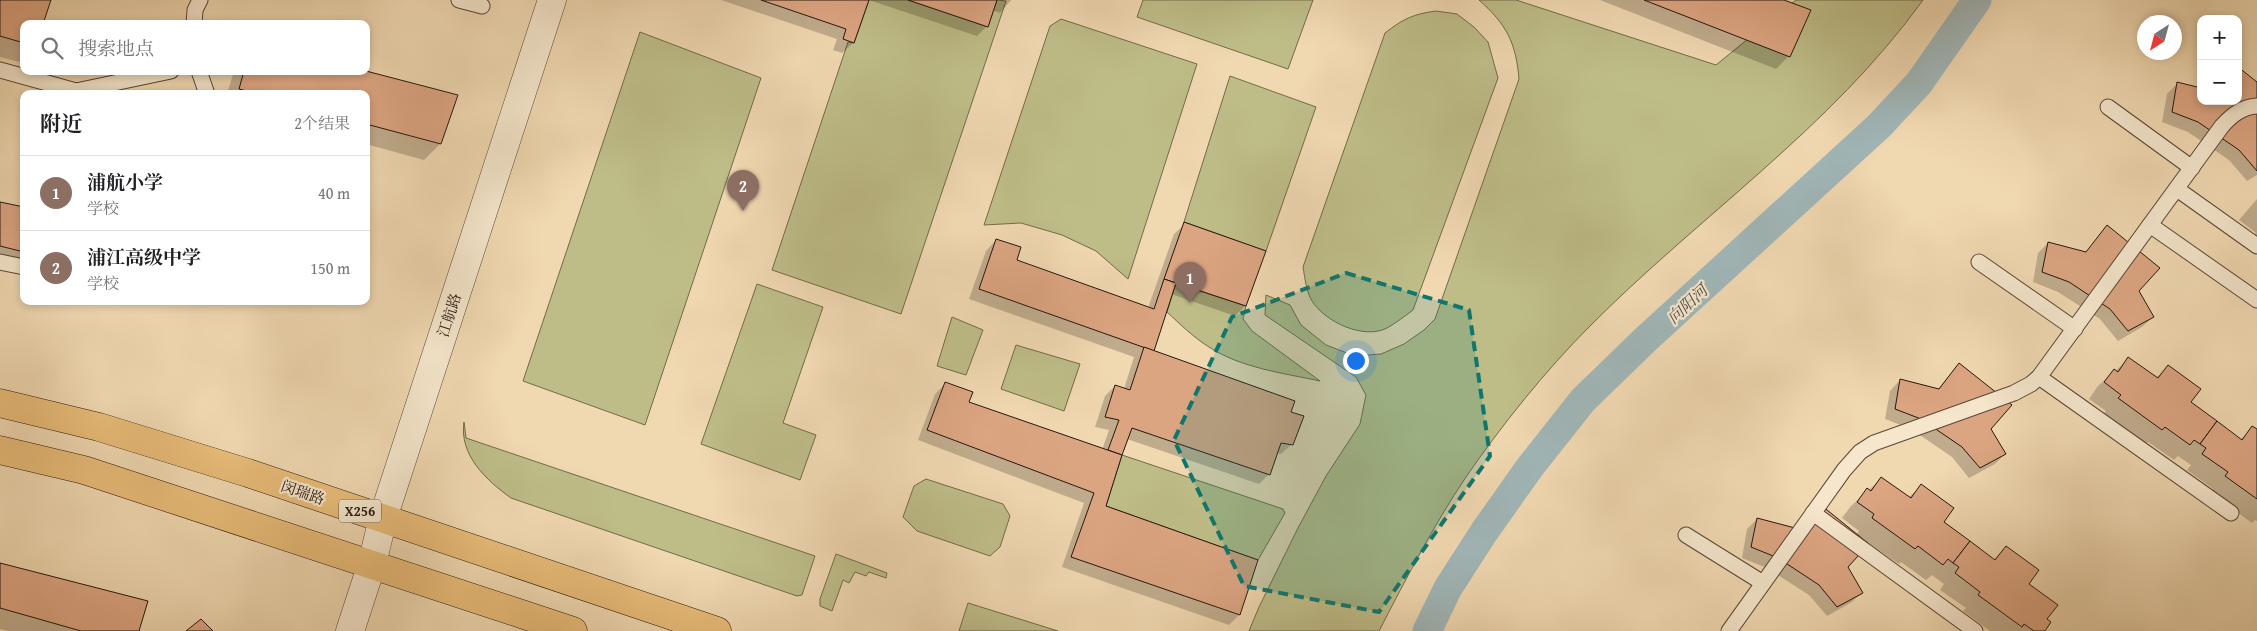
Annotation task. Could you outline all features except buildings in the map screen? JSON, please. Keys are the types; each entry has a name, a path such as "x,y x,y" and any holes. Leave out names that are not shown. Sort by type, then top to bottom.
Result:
{"main road":[{"name":"闵瑞路","path":"0,403 100,427 248,473 716,631"},
{"path":"0,450 84,470 573,631"}],"street":[{"name":"江航路","path":"350,631 372,564 382,518 552,0"}],"lane":[{"path":"194,20 195,10 200,0"},
{"path":"459,0 482,6"},
{"path":"0,70 72,90"},
{"path":"81,90 152,75"},
{"path":"200,75 205,90"},
{"path":"1729,631 1844,470 1860,452 1874,443 2014,393 2031,384 2075,329 2222,126 2234,113 2250,106 2257,106"},
{"path":"2108,107 2192,168"},
{"path":"2177,189 2257,246"},
{"path":"2150,225 2257,300"},
{"path":"0,262 20,266"},
{"path":"1980,262 2075,329"},
{"path":"2039,376 2231,513"},
{"path":"1813,513 1975,631"},
{"path":"1686,535 1763,583"}],"highlighted area":[{"path":"1346,273 1469,310 1490,456 1379,612 1244,586 1174,440 1232,317"}],"shaded area":[{"path":"869,0 908,0 988,27 997,0 1006,1 901,314 772,270 848,42 854,43"},
{"path":"1143,0 1313,0 1288,69 1137,17"},
{"path":"1479,0 1516,0 1716,65 1796,0 1923,0 1887,46 1806,130 1631,286 1589,327 1540,380 1494,438 1442,514 1379,631 1249,631 1298,528 1326,476 1360,424 1366,395 1356,377 1265,315 1266,295 1290,305 1301,325 1326,345 1355,356 1381,354 1404,344 1424,330 1435,319 1519,79 1515,54 1508,35 1496,17"},
{"path":"1436,11 1457,14 1474,27 1488,42 1498,78 1413,310 1387,328 1367,332 1357,330 1335,322 1318,309 1308,293 1303,267 1385,33 1409,18"},
{"path":"1061,19 1197,64 1128,279 1096,251 1062,235 1021,223 984,225 1050,26"},
{"path":"640,32 761,78 645,425 523,381"},
{"path":"1230,76 1316,107 1266,251 1184,222"},
{"path":"1176,283 1246,306 1243,319 1252,331 1320,381 1248,365 1221,354 1203,343 1167,312"},
{"path":"757,284 823,307 783,423 816,435 800,480 701,444"},
{"path":"952,317 983,330 966,375 937,366"},
{"path":"1016,345 1080,364 1064,411 1001,389"},
{"path":"464,422 466,438 815,556 802,595 797,596 511,498 492,483 476,466 466,445"},
{"path":"1122,455 1283,509 1285,513 1258,560 1106,506"},
{"path":"926,479 1003,504 1010,516 1000,547 990,556 917,531 903,517 914,486"},
{"path":"836,554 887,573 886,578 869,572 866,576 855,572 849,583 843,580 832,611 820,606 820,599"},
{"path":"968,603 1058,631 959,631"}],"waterway":[{"name":"向阳河","path":"1427,631 1448,588 1484,532 1530,467 1583,400 1646,339 1879,126 1919,83 1977,0"}],"place":[{"name":"浦江高级中学","path":"743,211"},
{"name":"浦航小学","path":"1190,303"}]}
